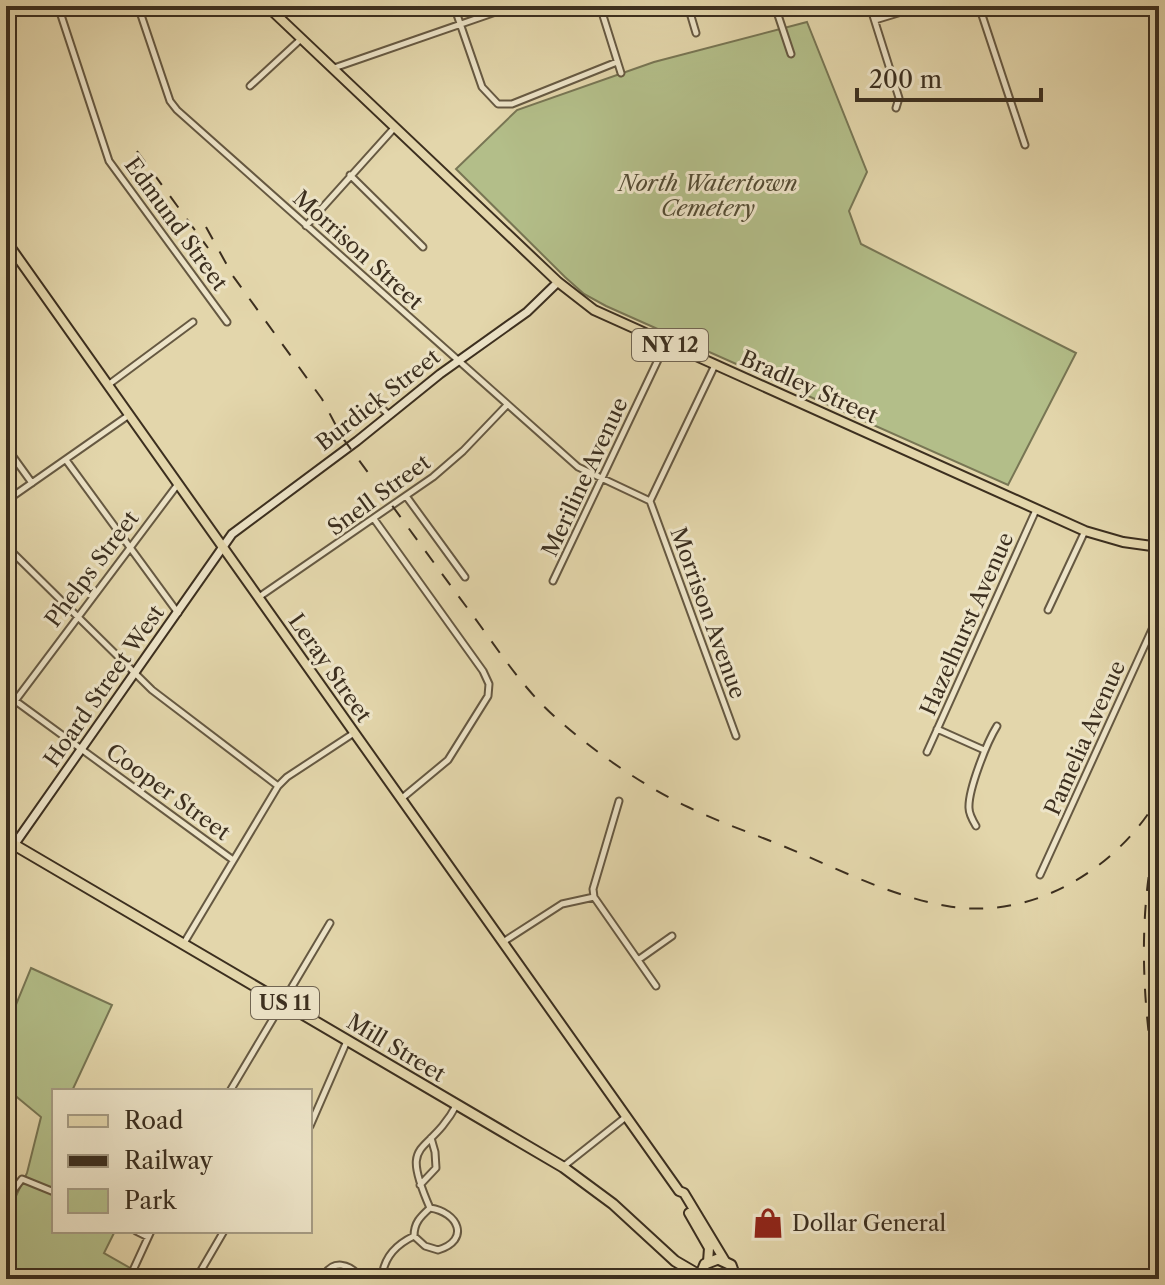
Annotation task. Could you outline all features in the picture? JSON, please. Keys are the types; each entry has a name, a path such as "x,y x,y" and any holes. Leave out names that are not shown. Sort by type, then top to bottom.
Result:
{"highway":[{"name":"Mill Street","path":"10,842 563,1167 613,1204 672,1257 702,1271"},
{"path":"702,1271 725,1261 734,1268 736,1279"}],"main road":[{"path":"6,13 29,6"},
{"name":"Bradley Street","path":"267,6 558,282 594,310 1085,531 1123,542 1159,547"},
{"name":"Leray Street","path":"6,241 679,1191"},
{"path":"679,1191 684,1193 725,1261"},
{"path":"679,1191 709,1248 702,1271"}],"street":[{"name":"Edmund Street","path":"58,6 109,161 227,322"},
{"name":"Morrison Street","path":"138,6 170,101 177,110 578,467 650,501"},
{"path":"454,6 477,75 485,92 498,104 505,106 617,62"},
{"path":"333,69 513,6"},
{"path":"600,6 621,73"},
{"path":"688,6 696,33"},
{"path":"775,6 791,54"},
{"path":"870,6 899,98 896,108"},
{"path":"875,20 921,6"},
{"path":"979,6 1025,145"},
{"path":"250,86 301,38"},
{"path":"306,226 395,127"},
{"path":"350,175 423,247"},
{"name":"Burdick Street","path":"223,549 237,529 527,312 558,282"},
{"path":"108,385 193,322"},
{"name":"Meriline Avenue","path":"553,581 666,343"},
{"path":"650,501 715,365"},
{"path":"373,400 389,415"},
{"name":"Snell Street","path":"258,597 406,496 463,451 507,405"},
{"path":"6,501 129,415"},
{"path":"6,447 32,483"},
{"path":"66,460 178,613"},
{"name":"Phelps Street","path":"6,713 178,484"},
{"path":"406,496 465,577"},
{"name":"Morrison Avenue","path":"650,501 736,736"},
{"name":"Hazelhurst Avenue","path":"927,752 1037,509"},
{"path":"374,519 483,671 489,684 488,696 448,760 401,799"},
{"path":"1048,610 1085,531"},
{"path":"6,546 172,706 278,786"},
{"name":"Hoard Street West","path":"6,861 10,842 81,749 223,549"},
{"name":"Pamelia Avenue","path":"1040,875 1159,614"},
{"name":"Cooper Street","path":"6,694 233,860"},
{"path":"976,826 969,804 984,750 997,726"},
{"path":"937,729 984,750"},
{"path":"184,944 278,786 354,733"},
{"path":"619,801 593,889 594,897 656,986"},
{"path":"503,942 562,904 594,897"},
{"path":"231,1089 330,923"},
{"path":"638,960 672,936"},
{"path":"312,1121 347,1040"},
{"path":"430,1208 414,1227 414,1236 425,1246 438,1250 453,1243 458,1237 458,1229 449,1215 430,1208 414,1164 422,1145 448,1120 457,1104"},
{"path":"563,1167 627,1116"},
{"path":"420,1185 436,1168 431,1138"},
{"path":"6,1200 22,1179 52,1191"},
{"path":"196,1279 223,1233"},
{"path":"129,1279 149,1234"},
{"path":"382,1279 392,1250 414,1236"},
{"path":"322,1279 331,1267 339,1265 352,1268 362,1279"}],"green space":[{"name":"North Watertown Cemetery","path":"807,22 867,172 849,211 861,244 1076,353 1008,485 584,294 456,169 517,110 654,62"},
{"path":"31,968 112,1005 73,1089 52,1089 52,1233 114,1233 104,1253 130,1268 125,1279 6,1279 6,1217 27,1173 41,1117 6,1088 6,1029"}],"railway":[{"path":"137,151 208,248"},
{"path":"206,227 233,276 322,399 342,437 521,681 569,729 652,788 711,818 884,888 947,906 979,909 1041,897 1070,884 1120,847 1159,797"},
{"path":"1159,822 1144,927 1145,997 1159,1102"}],"place":[{"name":"Dollar General","path":"768,1223"}]}
